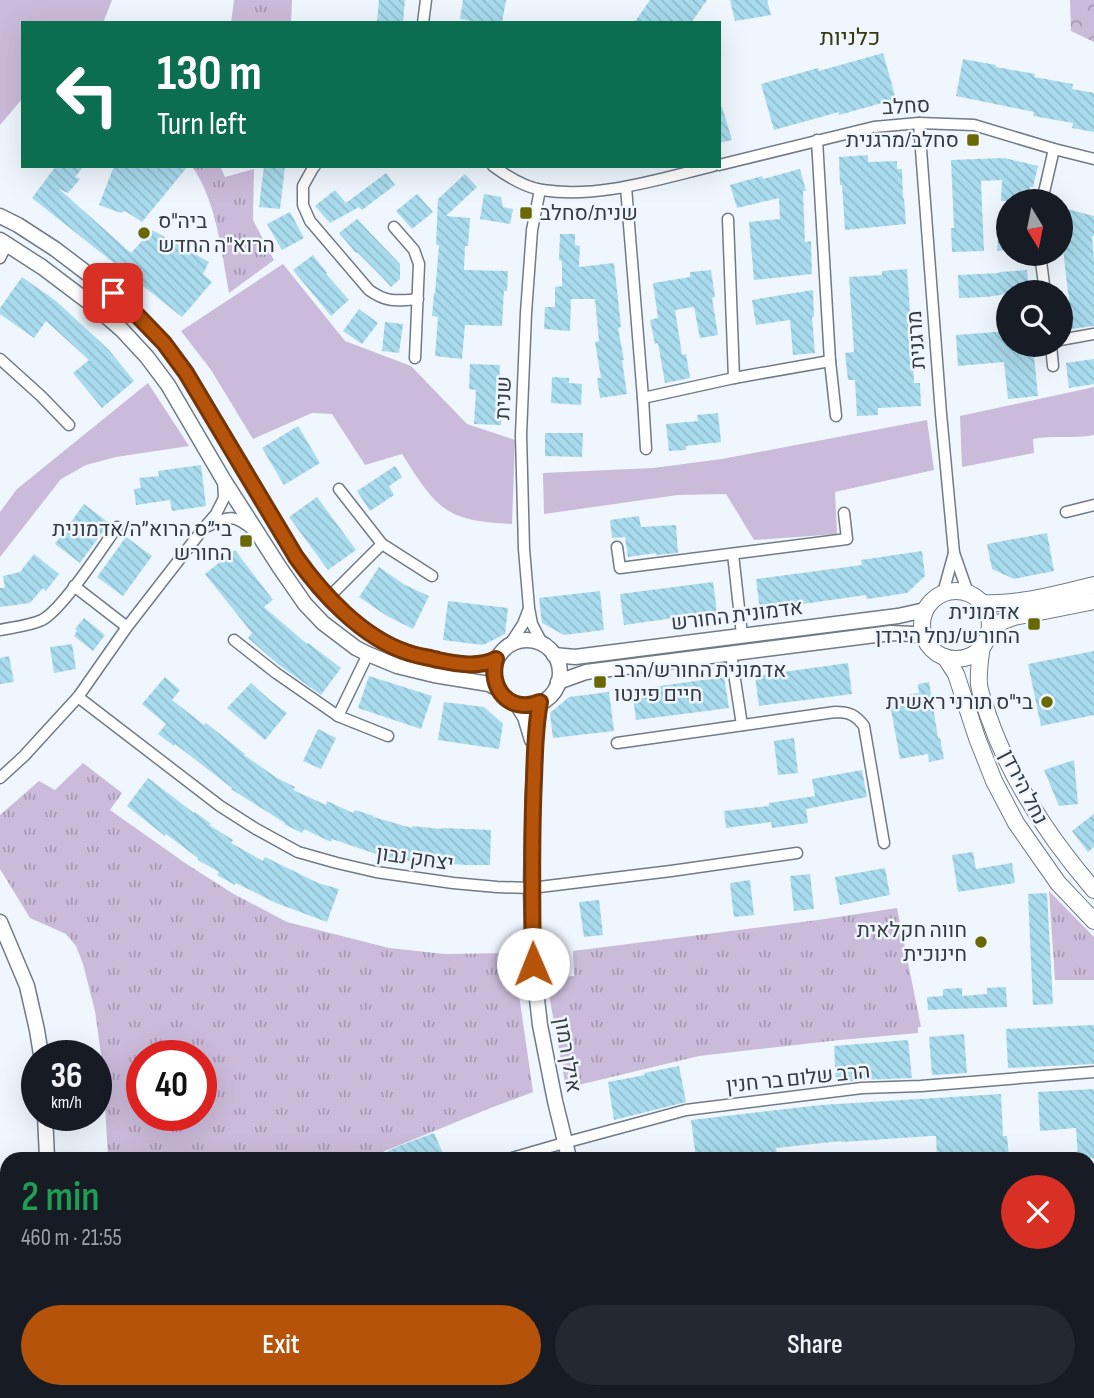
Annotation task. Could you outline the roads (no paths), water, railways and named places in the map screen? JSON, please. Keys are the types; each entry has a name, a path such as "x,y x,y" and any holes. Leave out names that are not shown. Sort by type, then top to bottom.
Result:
{"main road":[{"path":"1094,584 1000,604 955,591 943,593 925,610 922,625 925,638 934,651 955,659 974,653 1003,621 1094,601"},
{"path":"975,598 987,613 985,638"},
{"name":"נחל הירדן","path":"985,638 979,669 979,686 995,734 1038,815 1073,866 1094,890"},
{"name":"נחל הירדן","path":"945,657 956,674 976,738 994,781 1016,823 1058,883 1094,922"}],"street":[{"path":"424,21 426,0"},
{"name":"סחלב","path":"721,164 874,127 919,122 974,125 1094,159"},
{"name":"מרגנית","path":"919,122 954,553 975,598"},
{"path":"817,140 830,361 836,416"},
{"path":"1045,189 1054,149"},
{"path":"313,168 303,186 303,205 310,221 369,290 381,298 395,301 418,299"},
{"path":"496,168 507,176 540,190 571,191 626,187 705,168"},
{"path":"626,187 646,449"},
{"name":"שנית","path":"540,190 532,230 521,435 524,549 529,608 532,624 542,643"},
{"path":"0,216 55,249 113,293 164,343 186,373 296,557 328,598 375,638 405,652 451,663 481,664 496,659"},
{"path":"728,219 734,378"},
{"path":"394,227 414,250 419,264 415,358"},
{"path":"0,258 3,242 42,267 99,310 147,357 168,385 223,479 305,604 323,623 356,648 397,666 489,684 517,704 529,705 550,696 558,682 559,668 554,654 542,643 527,640 510,644"},
{"path":"1073,338 1094,334"},
{"path":"1052,357 1053,366"},
{"path":"0,359 69,425"},
{"path":"643,398 830,361"},
{"path":"0,778 78,697 127,626 216,514 224,498 223,479"},
{"path":"339,489 382,544 432,576"},
{"path":"1066,512 1094,505"},
{"path":"617,547 620,568 846,538 844,513"},
{"path":"203,529 226,517 235,518 260,536"},
{"path":"0,630 31,624 52,614 117,527"},
{"path":"328,598 382,544"},
{"name":"מרגנית","path":"943,593 954,553"},
{"path":"733,554 742,635"},
{"path":"74,586 127,626"},
{"path":"498,690 494,674 496,659 523,624 529,608"},
{"name":"אדמונית החורש","path":"554,654 575,657 898,616 925,610"},
{"name":"אדמונית החורש","path":"558,682 586,672 891,633 913,634 925,638"},
{"path":"234,640 338,716 388,736"},
{"path":"338,716 368,654"},
{"path":"731,654 742,725"},
{"name":"יצחק נבון","path":"78,697 220,806 256,829 298,852 350,866 410,878 531,888 797,853"},
{"name":"אילן רמון","path":"540,702 534,748 531,888 533,964 540,1025 567,1152"},
{"name":"אילן רמון","path":"517,704 529,728 534,748"},
{"path":"617,743 848,712 864,726 884,843"},
{"path":"0,922 27,986 39,1040"},
{"name":"הרב שלום בר חנין","path":"533,1152 686,1110 862,1088 1094,1072"},
{"path":"46,1131 47,1152"}],"place":[{"name":"סחלב/מרגנית","path":"973,140"},
{"name":"שנית/סחלב","path":"526,213"},
{"name":"ביה\"ס הרוא\"ה החדש","path":"144,233"},
{"name":"בי״ס הרוא״ה/אדמונית החורש","path":"246,541"},
{"name":"אדמונית החורש/נחל הירדן","path":"1034,624"},
{"name":"אדמונית החורש/הרב חיים פינטו","path":"600,682"},
{"name":"בי\"ס תורני ראשית","path":"1047,702"},
{"name":"חווה חקלאית חינוכית","path":"981,942"}],"district":[{"name":"כלניות","path":"850,37"}]}
